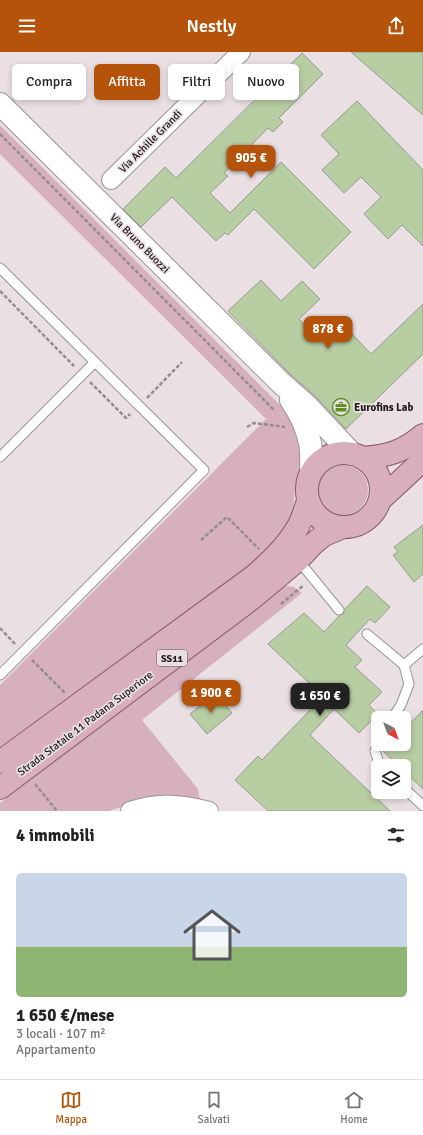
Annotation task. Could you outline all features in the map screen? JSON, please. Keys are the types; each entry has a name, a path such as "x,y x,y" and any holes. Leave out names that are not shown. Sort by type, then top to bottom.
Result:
{"main road":[{"name":"Via Bruno Buozzi","path":"0,104 280,382 308,407 357,456"},
{"name":"Via Bruno Buozzi","path":"280,382 300,413 311,444 311,472"},
{"path":"311,472 328,456 340,453 357,456 389,455 401,450 423,435"},
{"path":"357,456 373,467 381,486 380,500"},
{"name":"Strada Statale 11 Padana Superiore","path":"0,788 250,600 298,560 324,535 341,528 352,527 363,522 372,515 380,500 423,460"},
{"name":"Strada Statale 11 Padana Superiore","path":"0,762 78,706 271,562 299,525 308,501 306,489 311,472"},
{"path":"308,501 311,509 320,519 332,526 341,528"}],"street":[{"name":"Via Achille Grandi","path":"110,180 241,52"},
{"path":"130,811 152,805 164,804 187,806 209,811"}],"lane":[{"path":"0,268 204,470 0,675"},
{"path":"0,457 95,362"},
{"path":"298,560 339,610"},
{"path":"367,634 404,664 409,684 401,705 397,711"},
{"path":"404,664 423,649"},
{"path":"411,795 423,806"}],"path":[{"path":"0,134 276,411"},
{"path":"0,291 79,371"},
{"path":"90,382 126,418 182,362"},
{"path":"283,422 286,431"},
{"path":"247,427 254,423 285,427"},
{"path":"202,540 227,517 260,550"},
{"path":"281,604 313,577"},
{"path":"0,628 78,706"},
{"path":"23,770 57,811"}],"shaded area":[{"path":"0,125 284,409 290,416 302,449 302,464 295,487 293,514 273,549 0,754 0,685 266,419 0,154"},
{"path":"338,465 348,465 361,472 368,485 368,495 361,508 348,515 338,515 329,511 322,504 318,495 318,485 322,476 329,469"},
{"path":"287,586 294,587 302,593 142,720 198,789 200,800 142,800 109,811 0,811 0,803 37,774 76,739 279,588"}],"building":[{"path":"351,52 423,52 423,115"},
{"path":"302,53 323,74 299,98 299,64 291,64"},
{"path":"255,100 297,100 279,118 283,122 273,132 268,128 224,173 228,176 210,193 230,213 281,162 351,232 314,269 254,209 228,235 225,233 216,241 172,197 141,227 123,209 165,167 176,178"},
{"path":"357,101 423,170 423,246 402,225 388,239 364,214 381,197 361,177 344,193 322,170 339,154 321,135"},
{"path":"261,280 281,301 302,281 320,299 299,319 318,338 338,319 371,354 423,304 423,354 346,429 317,398 289,373 228,311"},
{"path":"423,525 423,574 414,582 393,555 398,552 394,547"},
{"path":"367,586 390,607 375,623 370,619 346,645 362,660 355,667 382,692 369,705 375,711 371,711 371,721 359,733 334,709 310,735 371,793 371,799 377,799 390,811 268,811 235,780 258,756 262,760 311,709 298,697 310,684 268,644 304,613 324,632 339,616 343,614 345,609"},
{"path":"216,694 232,713 207,734 190,714"},
{"path":"423,710 423,789 411,778 411,759 392,759 383,751 411,751 411,723"}],"place":[{"name":"Eurofins Lab","path":"341,407"}]}
